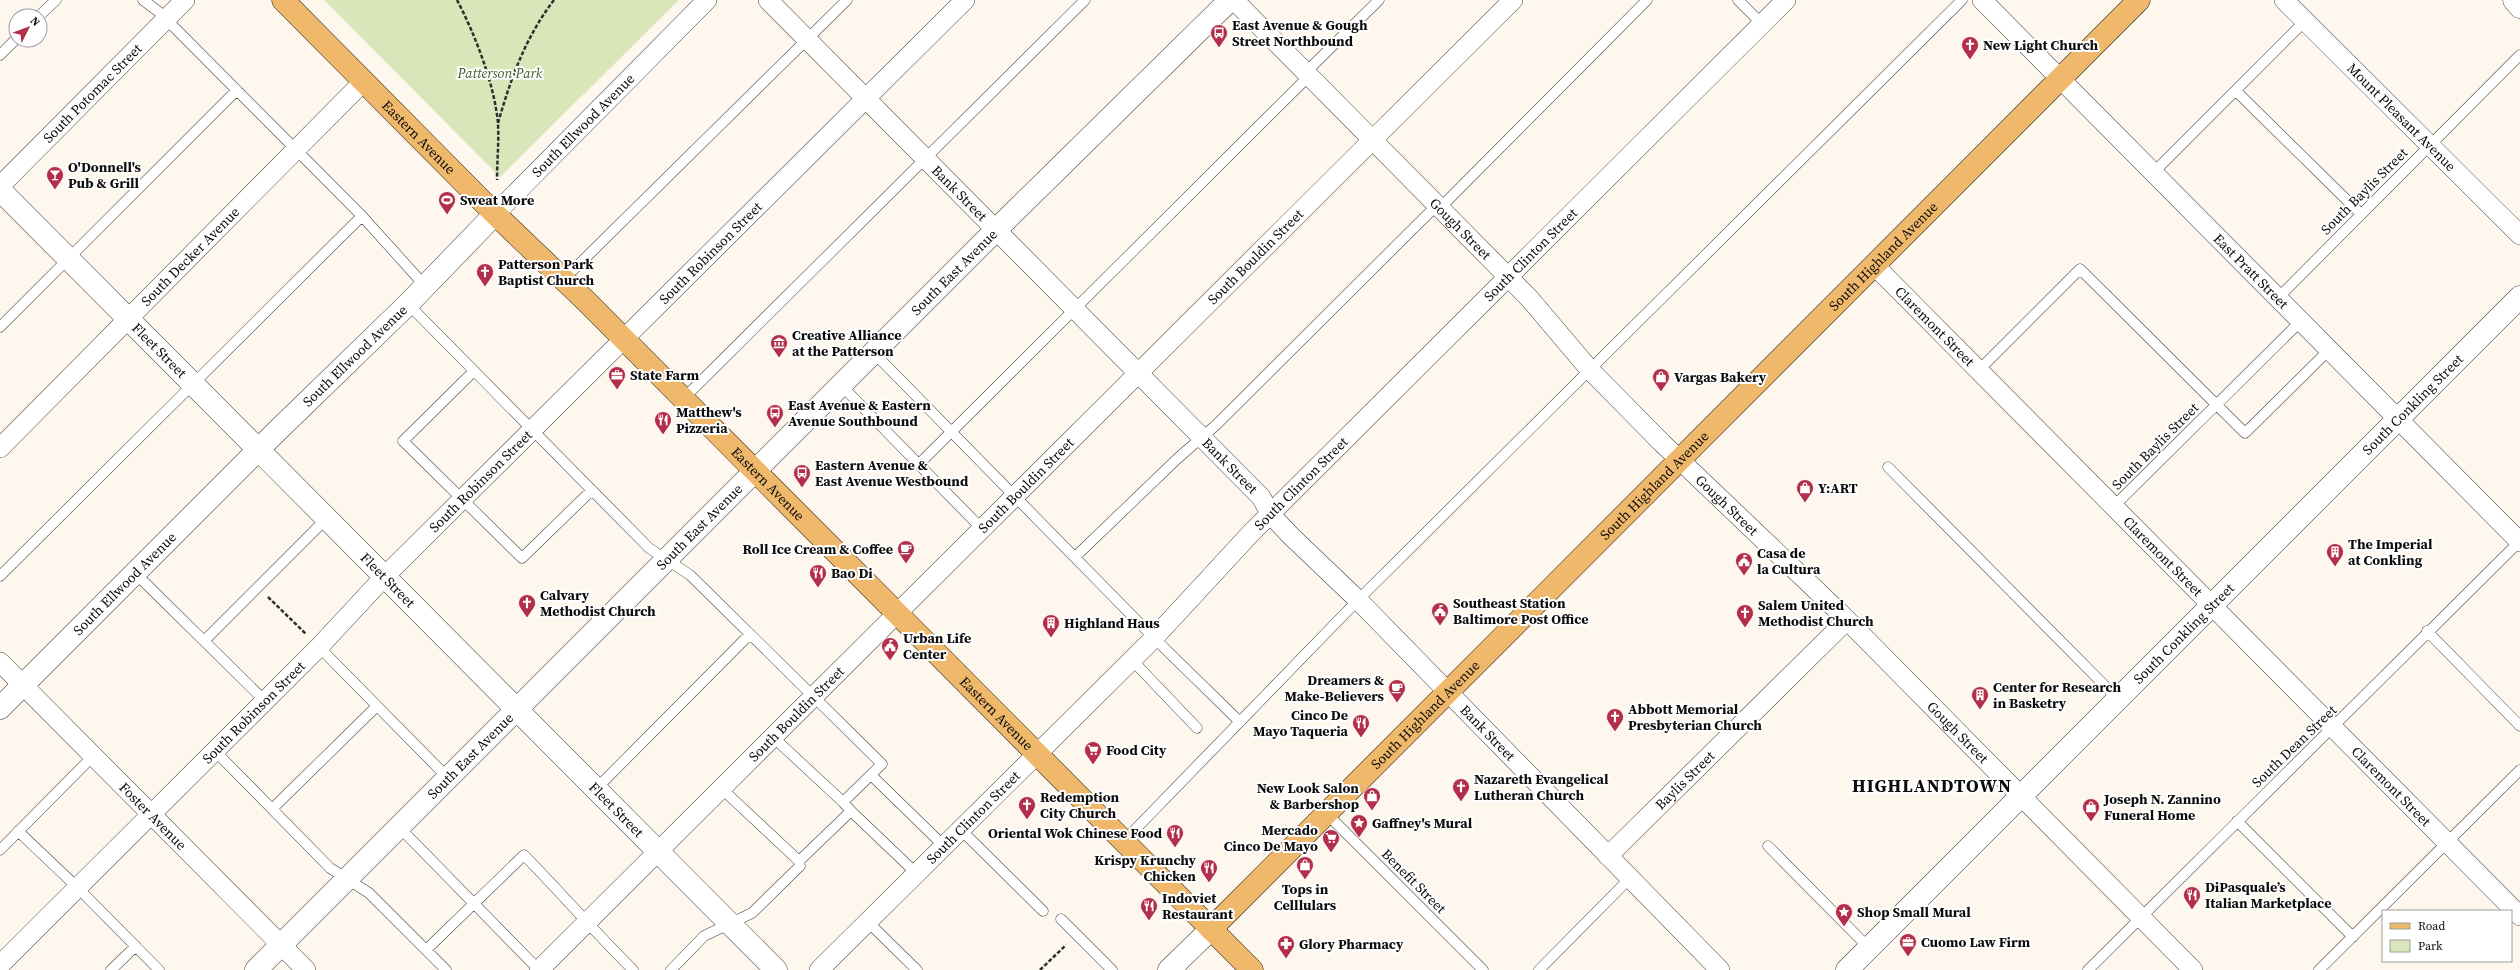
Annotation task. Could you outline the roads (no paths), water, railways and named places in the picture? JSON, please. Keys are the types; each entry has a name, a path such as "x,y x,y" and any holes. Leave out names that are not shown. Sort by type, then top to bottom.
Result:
{"main road":[{"name":"Eastern Avenue","path":"283,0 495,214 564,279 624,339 1252,970"},
{"name":"South Highland Avenue","path":"1211,929 1325,812 1875,266 2139,0"}],"street":[{"name":"South Potomac Street","path":"0,186 185,0"},
{"name":"South Ellwood Avenue","path":"0,708 24,686 259,450 408,304 707,0"},
{"name":"Bank Street","path":"768,0 995,231 1261,497 1271,515 1358,600 1720,970"},
{"name":"South Robinson Street","path":"0,965 319,647 385,576 462,499 965,0"},
{"name":"South East Avenue","path":"256,970 995,231 1230,0"},
{"name":"Gough Street","path":"1234,0 1508,277 1590,370 1680,460 1847,620 2192,970"},
{"name":"South Bouldin Street","path":"539,970 1512,0"},
{"name":"South Clinton Street","path":"819,970 1154,638 1271,515 1786,0"},
{"name":"East Pratt Street","path":"1982,0 2302,320 2520,542"},
{"name":"Mount Pleasant Avenue","path":"2284,0 2520,235"},
{"path":"2514,0 2520,7"},
{"name":"South Decker Avenue","path":"0,448 364,81"},
{"name":"Fleet Street","path":"0,190 776,970"},
{"name":"Claremont Street","path":"1875,266 2332,729 2520,916"},
{"name":"South Conkling Street","path":"1847,970 2520,297"},
{"name":"Baylis Street","path":"1608,856 1847,620"},
{"name":"Foster Avenue","path":"0,662 306,970"},
{"name":"South Highland Avenue","path":"1169,970 1211,929"}],"lane":[{"path":"48,8 56,0"},
{"path":"143,0 166,19 362,216 425,286"},
{"path":"564,279 847,0"},
{"path":"683,399 1085,0"},
{"path":"919,464 952,433 1308,74 1379,0"},
{"path":"1074,558 1178,458 1202,438 1439,207 1647,0"},
{"path":"1738,0 1762,24"},
{"path":"1124,841 1358,600 1962,0"},
{"path":"2154,172 2305,21"},
{"path":"0,55 8,47"},
{"name":"South Baylis Street","path":"2279,297 2520,55"},
{"path":"0,327 69,260 237,90"},
{"path":"2236,91 2360,214"},
{"path":"0,576 362,216"},
{"path":"1978,371 2080,269 2245,433 2330,349"},
{"path":"408,304 649,548 690,575 812,698 882,764 843,802"},
{"name":"South Baylis Street","path":"2114,507 2215,404 2302,320"},
{"path":"874,352 1074,558 1240,722"},
{"path":"474,371 403,440 522,558 592,490"},
{"path":"841,385 982,529"},
{"path":"1888,467 2118,699"},
{"path":"205,640 327,518"},
{"name":"South Dean Street","path":"2088,970 2237,821 2332,729 2427,632 2520,542"},
{"path":"136,574 205,640 265,701"},
{"path":"2427,632 2520,726"},
{"path":"596,788 750,634"},
{"path":"319,647 448,778"},
{"path":"1132,660 1197,728"},
{"path":"273,808 377,706"},
{"path":"773,737 917,874"},
{"path":"215,750 330,868 348,878 369,893 446,970"},
{"path":"0,850 94,755"},
{"path":"2319,970 2520,770"},
{"path":"871,775 944,846"},
{"path":"671,970 704,936 752,913 800,866 799,861 721,788"},
{"path":"799,861 851,811"},
{"name":"Benefit Street","path":"1325,812 1483,970"},
{"path":"2237,821 2353,937"},
{"path":"399,827 539,970"},
{"path":"961,830 1043,911"},
{"path":"18,831 78,888 159,970"},
{"path":"1768,846 1869,948"},
{"path":"426,950 524,855 576,908 586,923 633,970"},
{"path":"1539,970 1630,878"},
{"path":"1061,919 1112,970"},
{"path":"868,922 917,970"},
{"path":"111,970 136,946"}],"place":[{"name":"East Avenue & Gough Street Northbound","path":"1219,48"},
{"name":"New Light Church","path":"1970,60"},
{"name":"O'Donnell's Pub & Grill","path":"55,190"},
{"name":"Sweat More","path":"447,215"},
{"name":"Patterson Park Baptist Church","path":"485,287"},
{"name":"Creative Alliance at the Patterson","path":"779,358"},
{"name":"State Farm","path":"617,390"},
{"name":"Vargas Bakery","path":"1661,392"},
{"name":"East Avenue & Eastern Avenue Southbound","path":"775,428"},
{"name":"Matthew's Pizzeria","path":"663,435"},
{"name":"Eastern Avenue & East Avenue Westbound","path":"802,488"},
{"name":"Y:ART","path":"1805,503"},
{"name":"Roll Ice Cream & Coffee","path":"906,564"},
{"name":"The Imperial at Conkling","path":"2335,567"},
{"name":"Casa de la Cultura","path":"1744,576"},
{"name":"Bao Di","path":"818,588"},
{"name":"Calvary Methodist Church","path":"527,618"},
{"name":"Southeast Station Baltimore Post Office","path":"1440,626"},
{"name":"Salem United Methodist Church","path":"1745,628"},
{"name":"Highland Haus","path":"1051,638"},
{"name":"Urban Life Center","path":"890,661"},
{"name":"Dreamers & Make-Believers","path":"1397,703"},
{"name":"Center for Research in Basketry","path":"1980,710"},
{"name":"Abbott Memorial Presbyterian Church","path":"1615,732"},
{"name":"Cinco De Mayo Taqueria","path":"1361,738"},
{"name":"Food City","path":"1093,765"},
{"name":"Nazareth Evangelical Lutheran Church","path":"1461,802"},
{"name":"New Look Salon & Barbershop","path":"1372,811"},
{"name":"Redemption City Church","path":"1027,820"},
{"name":"Joseph N. Zannino Funeral Home","path":"2091,822"},
{"name":"Gaffney's Mural","path":"1359,838"},
{"name":"Oriental Wok Chinese Food","path":"1175,848"},
{"name":"Mercado Cinco De Mayo","path":"1331,853"},
{"name":"Tops in Celllulars","path":"1305,880"},
{"name":"Krispy Krunchy Chicken","path":"1209,883"},
{"name":"DiPasquale’s Italian Marketplace","path":"2192,910"},
{"name":"Indoviet Restaurant","path":"1149,921"},
{"name":"Shop Small Mural","path":"1844,927"},
{"name":"Cuomo Law Firm","path":"1908,957"},
{"name":"Glory Pharmacy","path":"1286,959"}],"district":[{"name":"HIGHLANDTOWN","path":"1932,786"}],"park label":[{"name":"Patterson Park","path":"500,73"}]}
